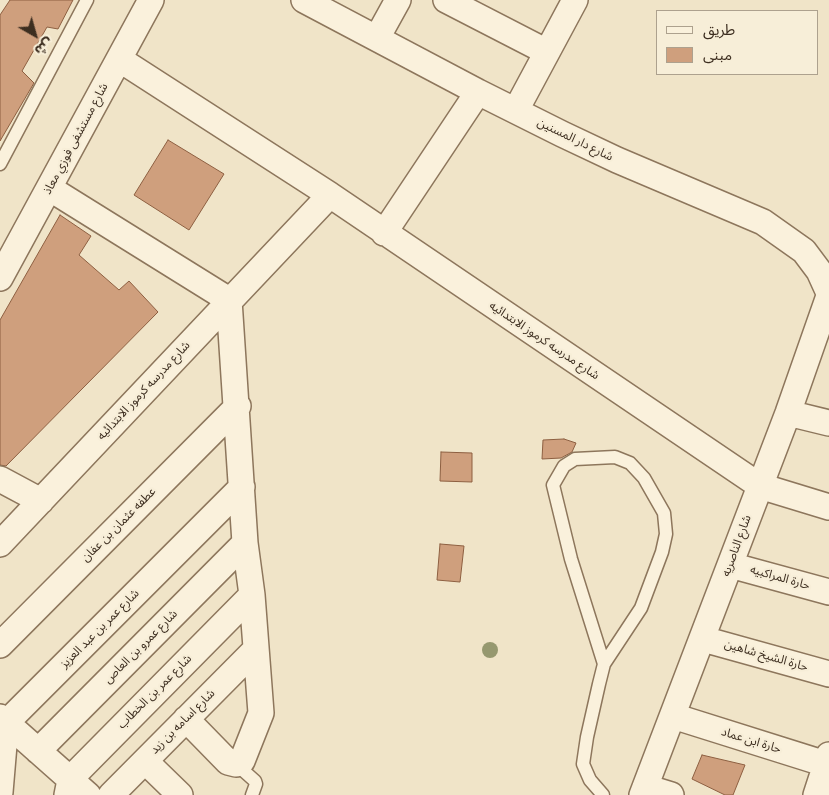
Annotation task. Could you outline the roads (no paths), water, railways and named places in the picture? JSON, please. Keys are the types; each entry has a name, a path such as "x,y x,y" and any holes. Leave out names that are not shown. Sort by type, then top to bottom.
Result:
{"street":[{"name":"شارع مستشفى فوزي معاذ","path":"0,278 151,0"},
{"name":"شارع دار المسنين","path":"304,0 478,92 617,160 763,222 804,251 819,271 829,294"},
{"path":"377,38 398,0"},
{"path":"446,0 547,52"},
{"path":"516,110 575,0"},
{"name":"شارع مدرسه كرموز الابتدائيه","path":"119,59 330,195 760,486 829,507"},
{"path":"384,233 478,92"},
{"path":"49,188 229,300 238,406 245,543 252,595 261,713 242,761 236,764 228,762 186,719"},
{"name":"شارع مدرسه كرموز الابتدائيه","path":"0,544 330,195"},
{"name":"شارع الناصريه","path":"644,791 788,413 829,294"},
{"name":"عطفه عثمان بن عفان","path":"0,644 238,406"},
{"path":"788,413 829,423"},
{"path":"0,479 41,501"},
{"name":"شارع عمر بن عبد العزيز","path":"4,720 242,487"},
{"name":"شارع عمرو بن العاص","path":"38,751 245,543"},
{"name":"حارة المراكبيه","path":"730,565 829,592"},
{"name":"شارع عمر بن الخطاب","path":"75,790 252,595"},
{"name":"حارة الشيخ شاهين","path":"703,639 829,674"},
{"name":"شارع اسامه بن زيد","path":"111,795 256,649"},
{"name":"حارة ابن عماد","path":"673,716 828,762"},
{"path":"4,720 38,751 75,790"},
{"path":"0,792 4,720"},
{"path":"144,761 180,795"},
{"path":"816,795 828,762"},
{"path":"644,791 671,795"}],"lane":[{"path":"0,164 87,0"},
{"path":"603,795 590,780 584,764 587,737 604,664 641,608 662,552 666,534 664,513 644,478 630,463 615,457 575,460 564,466 553,486 572,559 604,664"},
{"path":"236,764 255,781 256,784 252,795"}]}
